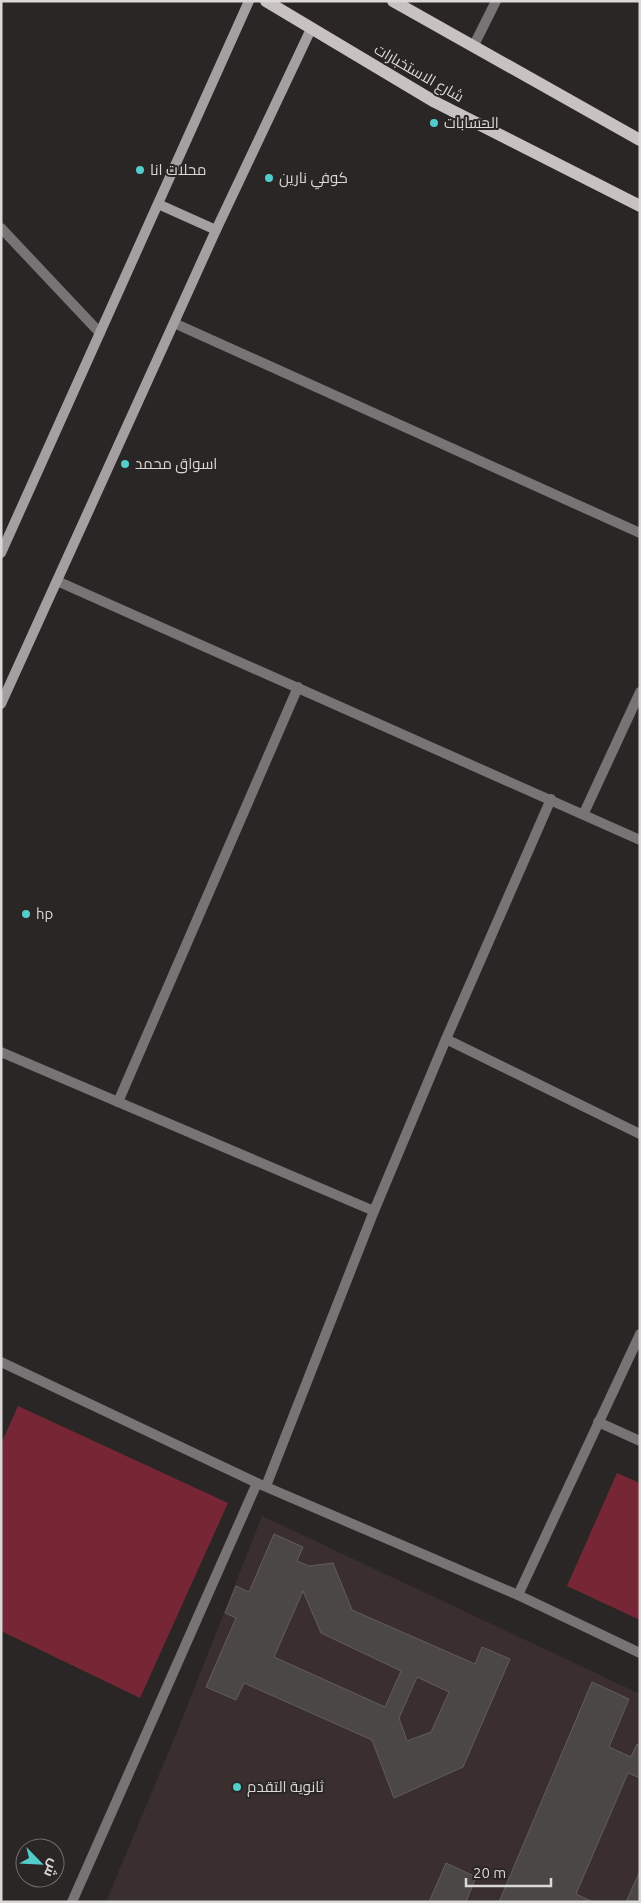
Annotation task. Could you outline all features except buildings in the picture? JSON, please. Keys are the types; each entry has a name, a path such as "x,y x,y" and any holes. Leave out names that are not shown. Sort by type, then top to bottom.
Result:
{"main road":[{"path":"1,553 249,1"},
{"name":"شارع الاستخبارات","path":"266,1 435,102 640,206"},
{"path":"393,1 640,140"},
{"path":"1,704 216,230 311,29"},
{"path":"158,204 216,230"}],"street":[{"path":"473,47 496,1"},
{"path":"1,228 100,333"},
{"path":"174,323 640,533"},
{"path":"57,581 584,813 640,840"},
{"path":"118,1102 298,687"},
{"path":"584,813 640,692"},
{"path":"72,1902 262,1484 446,1039 551,799"},
{"path":"446,1039 640,1134"},
{"path":"1,1052 374,1211"},
{"path":"518,1595 640,1334"},
{"path":"1,1363 262,1484 518,1595 640,1653"},
{"path":"598,1422 640,1441"}],"shaded area":[{"path":"18,1406 228,1503 140,1698 1,1631 1,1444"},
{"path":"617,1473 640,1483 640,1620 567,1586"},
{"path":"262,1516 640,1694 640,1902 106,1902 179,1727"}],"place":[{"name":"الحسابات","path":"434,123"},
{"name":"محلات انا","path":"140,170"},
{"name":"كوفي نارين","path":"269,178"},
{"name":"اسواق محمد","path":"125,464"},
{"name":"hp","path":"26,914"},
{"name":"ثانوية التقدم","path":"237,1787"}]}
